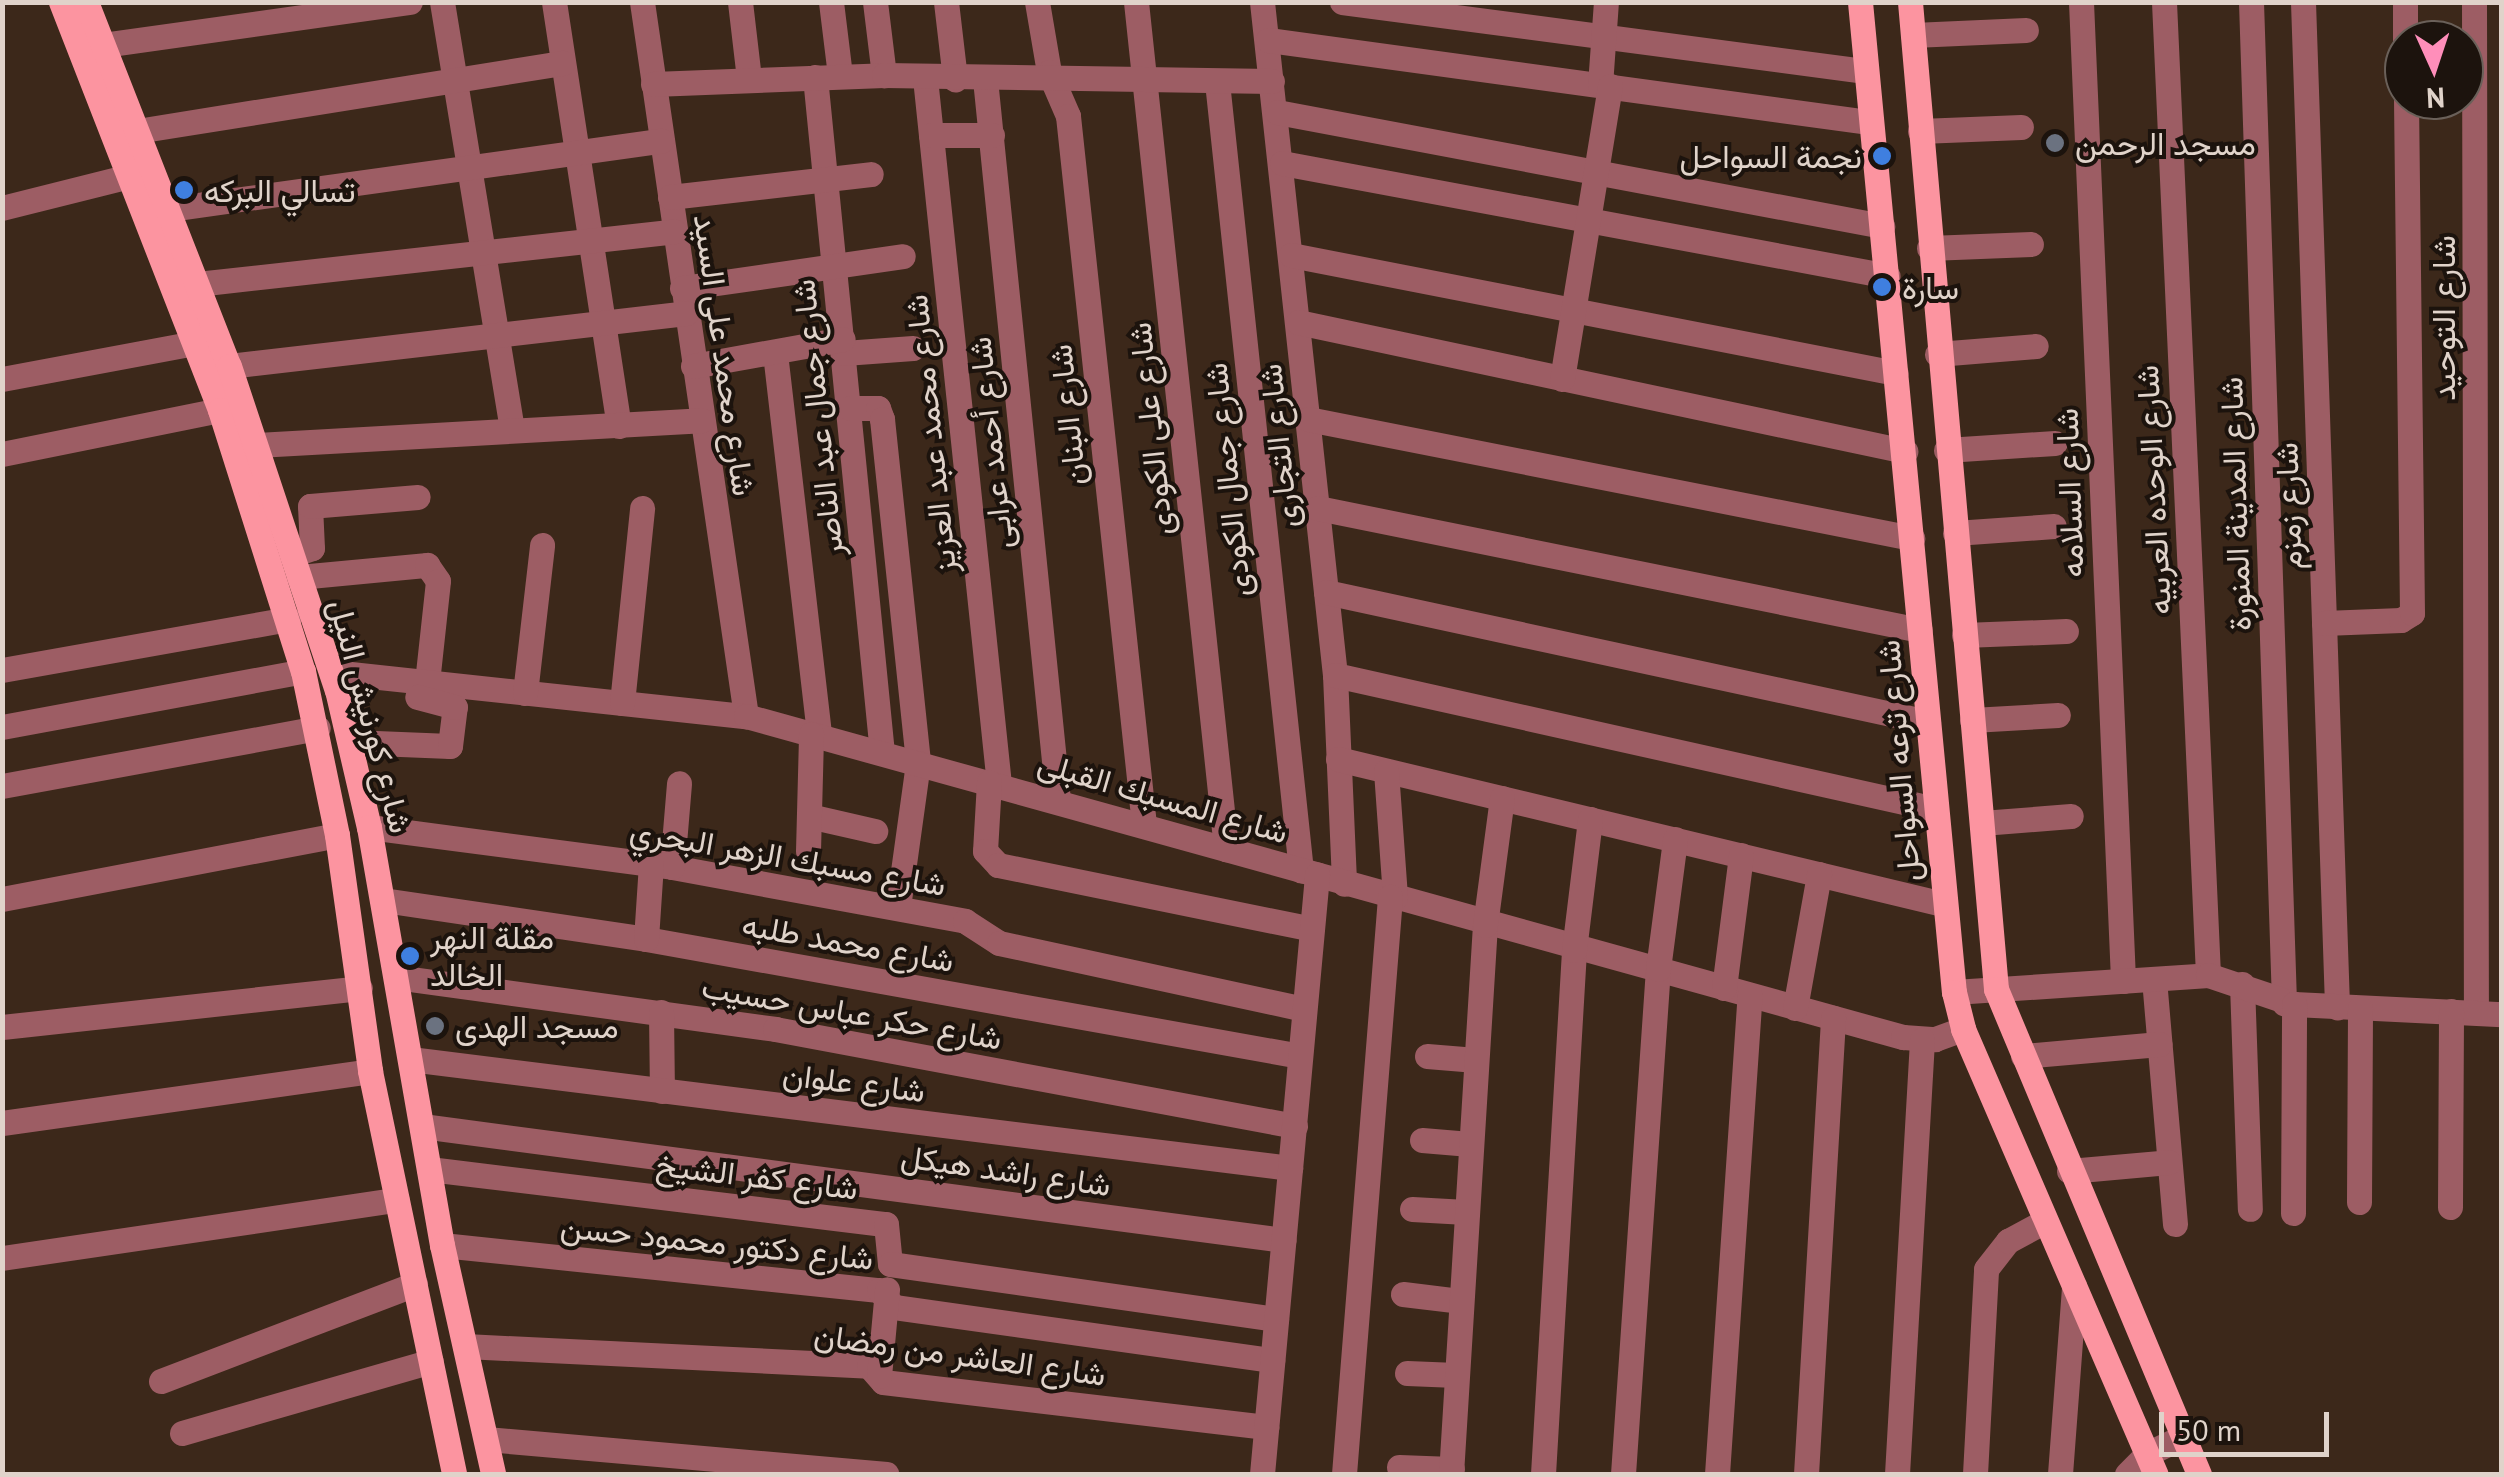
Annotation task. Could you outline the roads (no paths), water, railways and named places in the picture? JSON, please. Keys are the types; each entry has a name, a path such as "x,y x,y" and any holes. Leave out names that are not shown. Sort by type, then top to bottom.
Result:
{"main road":[{"name":"شارع كورنيش النيل","path":"61,2 133,175 220,410 303,671 318,728 337,835 370,1071 454,1474"},
{"name":"شارع كورنيش النيل","path":"86,2 257,445 351,742 383,900 442,1245 493,1474"},
{"name":"شارع ترعه السواحل","path":"1860,2 1954,992 1963,1029 2152,1464"},
{"path":"1910,2 1936,343 1996,989 2199,1474"},
{"path":"1892,335 1936,343"},
{"path":"1915,568 1958,564"}],"street":[{"path":"103,45 410,2"},
{"path":"442,2 512,429"},
{"path":"554,2 619,426"},
{"name":"شارع محمد على السيد","path":"642,2 746,716"},
{"path":"740,2 749,79"},
{"name":"شارع جمال عبد الناصر","path":"831,2 827,180 882,753"},
{"path":"875,2 884,75"},
{"path":"946,2 955,79"},
{"name":"شارع البنان","path":"1038,2 1052,80 1068,116 1144,825"},
{"name":"شارع على الكودى","path":"1136,2 1226,849"},
{"name":"شارع التجارى","path":"1262,2 1277,112 1335,675 1344,884"},
{"path":"1342,2 1604,33 1866,71"},
{"path":"1562,379 1597,172 1605,86 1606,2"},
{"name":"شارع السلامه","path":"2080,2 2122,981"},
{"name":"شارع الوحده العربيه","path":"2164,2 2208,975"},
{"name":"شارع المدينة المنورة","path":"2251,2 2289,1004 2292,1212"},
{"name":"شارع زمزم","path":"2303,2 2324,623 2359,1202"},
{"name":"شارع التوحيد","path":"2450,1207 2476,1012 2474,2"},
{"path":"1912,35 2026,30"},
{"path":"1268,40 1870,122"},
{"path":"137,131 564,63"},
{"path":"654,84 884,75 1146,84 1272,81"},
{"name":"شارع محمد عبد العزيز","path":"925,78 994,783 984,844 998,866 1312,930"},
{"name":"شارع أحمد عرابى","path":"985,79 1058,800"},
{"name":"شارع جمال الكودى","path":"1217,82 1309,873 1312,930 1262,1474"},
{"path":"1277,112 1882,226"},
{"path":"2324,623 2401,620 2412,613 2406,120"},
{"path":"1920,131 2021,127"},
{"path":"931,135 992,135"},
{"path":"169,209 661,141"},
{"path":"1282,163 1888,276"},
{"path":"670,198 871,174"},
{"path":"2,208 133,175"},
{"path":"198,284 674,231"},
{"path":"1929,248 2031,244"},
{"path":"1291,255 1896,373"},
{"path":"228,366 604,324 834,264 903,256"},
{"path":"1298,322 1905,452"},
{"path":"2,379 195,343"},
{"path":"1936,343 2036,346"},
{"path":"694,366 843,346 913,348"},
{"path":"775,353 815,735 808,851"},
{"path":"850,408 878,408 882,418 918,763 898,908"},
{"path":"2,454 220,410"},
{"path":"1308,419 1912,538"},
{"path":"257,445 701,420"},
{"path":"1946,450 2055,443"},
{"path":"296,566 312,548 310,506 418,496"},
{"path":"622,703 642,508"},
{"path":"1318,508 1920,630"},
{"path":"1955,534 2054,526"},
{"path":"525,692 542,546"},
{"path":"296,566 427,564 438,581 427,682"},
{"path":"1326,592 1928,722"},
{"path":"2,670 288,619"},
{"path":"1964,635 2066,631"},
{"path":"2,727 303,671"},
{"path":"1335,675 1935,809"},
{"path":"334,681 446,700 456,712 447,748 351,742"},
{"name":"شارع المسبك القبلى","path":"334,681 427,682 746,716 1058,800 1574,950 1833,1018 1922,1040 1963,1029"},
{"path":"1972,720 2058,715"},
{"path":"2,786 318,728"},
{"path":"1338,759 1943,904"},
{"path":"1344,1474 1392,897 1386,771"},
{"path":"646,939 679,783"},
{"path":"1399,1467 1452,1472 1485,924 1502,798"},
{"path":"809,816 875,830"},
{"path":"1982,822 2071,816"},
{"path":"1543,1474 1574,950 1590,820"},
{"name":"شارع مسبك الزهر البحري","path":"369,827 661,866 965,921 999,943 1304,1009"},
{"path":"2,899 337,835"},
{"path":"1623,1474 1658,969 1675,839"},
{"path":"1724,988 1741,856"},
{"path":"1795,1008 1818,874"},
{"name":"شارع محمد طلبه","path":"383,900 646,939 1300,1056"},
{"path":"1954,992 2208,975 2289,1004 2476,1012"},
{"name":"شارع حكر عباس حسيب","path":"396,978 661,1012 1295,1126"},
{"path":"2154,979 2174,1224"},
{"path":"2242,984 2250,1209"},
{"path":"2,1027 360,988"},
{"path":"1717,1474 1750,995"},
{"path":"661,1012 662,1091"},
{"path":"1806,1474 1833,1018"},
{"path":"1897,1474 1922,1040"},
{"path":"2023,1056 2159,1044"},
{"path":"1427,1056 1476,1060"},
{"name":"شارع علوان","path":"410,1059 1290,1168"},
{"path":"2,1123 370,1071"},
{"name":"شارع راشد هيكل","path":"422,1126 1284,1240"},
{"path":"1422,1140 1470,1144"},
{"path":"2070,1171 2169,1162"},
{"name":"شارع كفر الشيخ","path":"429,1169 886,1224 889,1264"},
{"path":"2,1258 397,1200"},
{"path":"1412,1209 1466,1212"},
{"path":"1974,1474 1986,1269 2008,1241 2045,1221"},
{"name":"شارع دكتور محمود حسن","path":"442,1245 879,1290 894,1307 1272,1360"},
{"path":"879,1376 889,1264 1276,1319"},
{"path":"161,1381 414,1284"},
{"path":"2060,1474 2074,1286"},
{"path":"1402,1294 1460,1300"},
{"name":"شارع العاشر من رمضان","path":"464,1346 869,1366 883,1382 1266,1427"},
{"path":"182,1433 431,1360"},
{"path":"1407,1372 1456,1375"},
{"path":"2127,1474 2152,1464 2182,1437"},
{"path":"486,1439 886,1474"}],"place":[{"name":"مسجد الرحمن","path":"2055,143"},
{"name":"نجمة السواحل","path":"1882,156"},
{"name":"تسالي البركه","path":"184,190"},
{"name":"سارة","path":"1882,287"},
{"name":"مقلة النهر الخالد","path":"410,956"},
{"name":"مسجد الهدى","path":"435,1026"}]}
